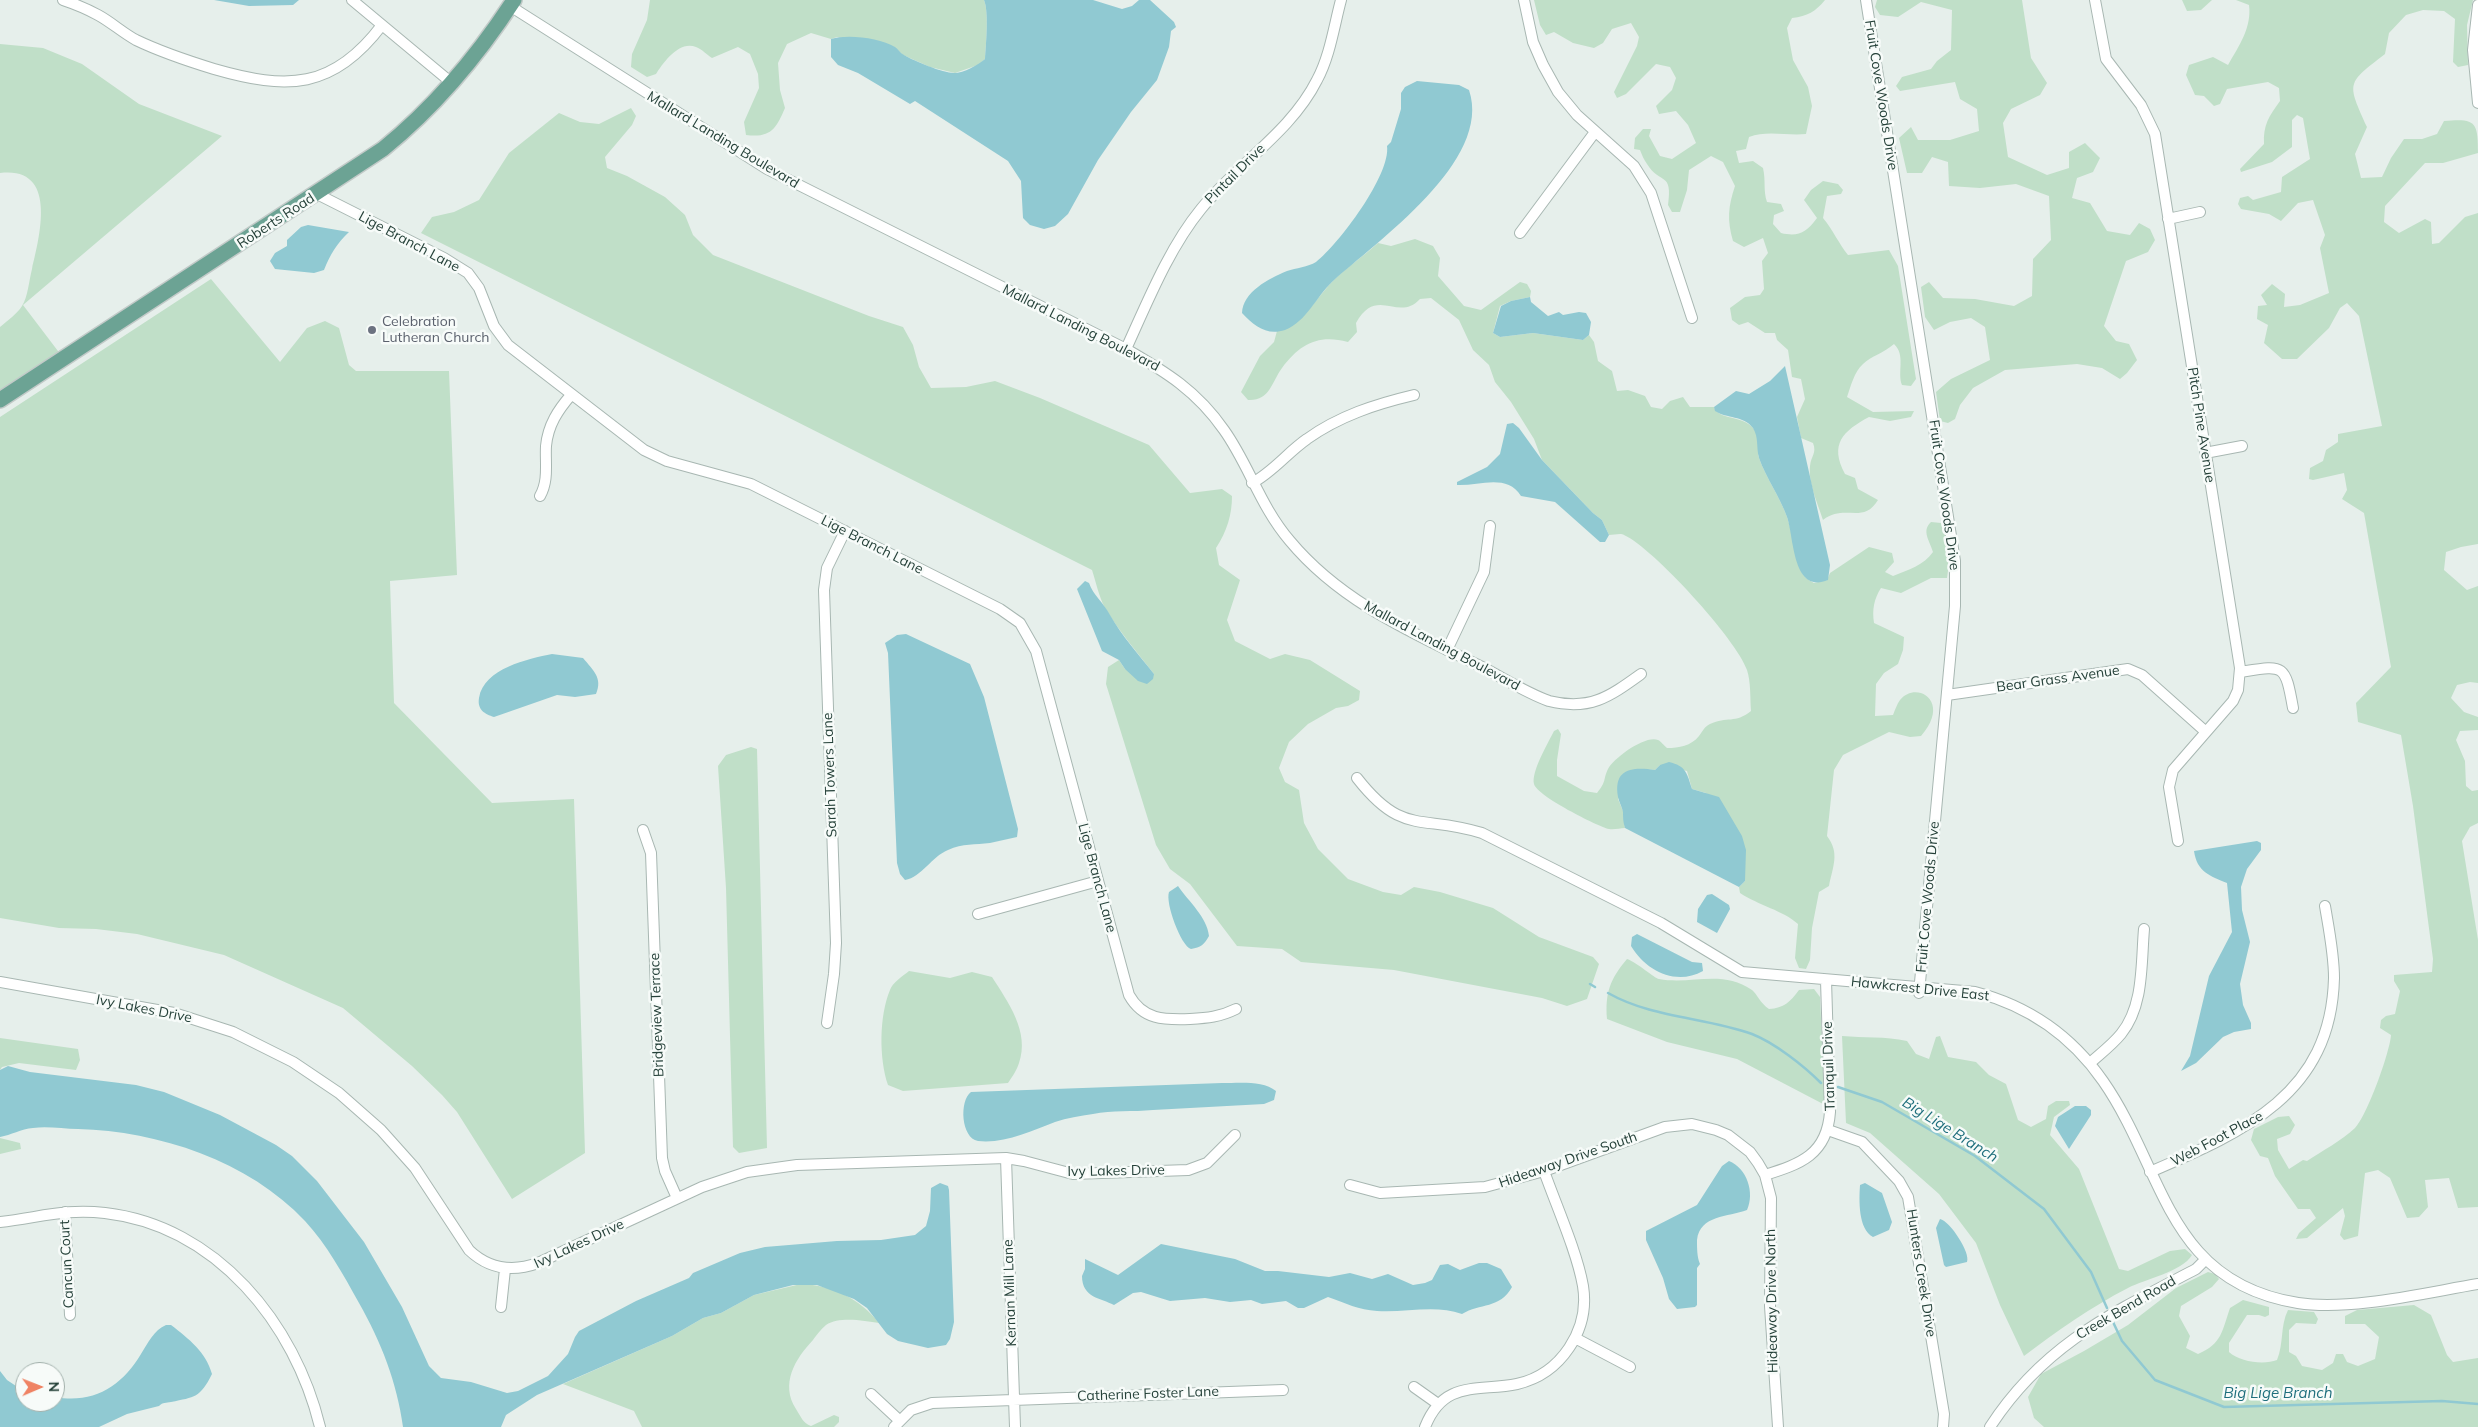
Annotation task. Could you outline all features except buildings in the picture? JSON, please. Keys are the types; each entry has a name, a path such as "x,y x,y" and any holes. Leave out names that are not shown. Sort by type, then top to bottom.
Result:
{"main road":[{"name":"Roberts Road","path":"0,400 317,194 396,139 453,84 485,43 512,3"}],"street":[{"path":"63,0 100,16 150,47 187,60 267,82 300,81 330,72 359,52 382,25"},
{"path":"352,0 453,84"},
{"name":"Pintail Drive","path":"1126,349 1190,223 1213,195 1280,129 1310,93 1325,62 1341,0"},
{"path":"1524,0 1534,42 1550,79 1567,104 1594,132 1634,166 1651,193 1692,318"},
{"name":"Fruit Cove Woods Drive","path":"1866,0 1955,561 1955,606 1920,989"},
{"name":"Pitch Pine Avenue","path":"2095,0 2106,58 2141,105 2151,124 2168,219 2240,672 2238,690 2233,701 2177,763 2170,779 2178,841"},
{"name":"Mallard Landing Boulevard","path":"512,3 767,169 1126,349 1168,373 1196,396 1224,430 1252,483 1284,534 1325,577 1363,606 1538,697 1560,704 1583,705 1604,699 1641,674"},
{"path":"2478,6 2473,50 2478,103"},
{"path":"1520,234 1594,132"},
{"name":"Lige Branch Lane","path":"317,194 444,258 468,273 479,288 488,315 500,337 516,353 636,444 659,458 751,484 1000,609 1020,623 1027,632 1036,651 1127,990 1136,1006 1157,1019 1217,1017 1236,1009"},
{"path":"2168,219 2200,212"},
{"path":"540,496 546,481 549,428 559,409 571,395"},
{"path":"1252,483 1307,439 1330,424 1364,409 1414,395"},
{"path":"2205,453 2242,446"},
{"path":"1447,650 1484,572 1490,526"},
{"name":"Sarah Towers Lane","path":"827,1023 836,943 824,590 827,568 845,531"},
{"path":"2240,672 2274,668 2283,671 2288,679 2293,708"},
{"name":"Bear Grass Avenue","path":"1947,695 2128,669 2142,675 2206,732"},
{"name":"Hawkcrest Drive East","path":"1357,778 1371,796 1389,812 1415,822 1453,826 1482,833 1661,923 1734,969 1751,974 1975,992 2013,1004 2031,1013 2061,1034 2090,1063 2116,1103 2166,1208 2180,1230 2206,1260 2223,1274 2250,1290 2280,1300 2316,1305 2352,1304 2478,1284"},
{"name":"Bridgeview Terrace","path":"643,830 651,853 662,1158 665,1171 677,1198"},
{"path":"978,914 1098,881"},
{"name":"Web Foot Place","path":"2150,1172 2256,1120 2285,1097 2308,1067 2326,1031 2333,995 2333,957 2325,906"},
{"path":"2090,1063 2120,1035 2134,1013 2138,995 2144,929"},
{"name":"Tranquil Drive","path":"1765,1176 1804,1161 1821,1144 1828,1130 1830,1112 1826,980"},
{"name":"Ivy Lakes Drive","path":"0,982 174,1013 233,1032 293,1062 339,1094 380,1130 414,1168 469,1250 481,1260 505,1268 520,1268 538,1263 713,1182 771,1168 1006,1158 1073,1174 1188,1170 1207,1163 1235,1135"},
{"name":"Hideaway Drive South","path":"1350,1185 1380,1193 1468,1189 1506,1183 1665,1127 1692,1124 1716,1130 1739,1143 1758,1163 1765,1176"},
{"name":"Hunters Creek Drive","path":"1828,1130 1862,1142 1899,1181 1908,1197 1944,1414 1943,1427"},
{"name":"Kernan Mill Lane","path":"1006,1158 1015,1427"},
{"path":"1425,1427 1438,1404 1456,1392 1468,1388 1505,1386 1532,1379 1557,1363 1575,1338 1583,1314 1584,1288 1544,1171"},
{"name":"Hideaway Drive North","path":"1765,1176 1772,1210 1770,1306 1778,1427"},
{"path":"0,1222 64,1212 106,1213 156,1225 192,1243 231,1270 259,1301 308,1387 320,1427"},
{"name":"Cancun Court","path":"64,1212 70,1315"},
{"name":"Creek Bend Road","path":"1990,1427 2014,1392 2062,1346 2098,1322 2196,1269 2206,1260"},
{"path":"501,1307 505,1268"},
{"path":"1575,1338 1630,1367"},
{"path":"1414,1387 1438,1404"},
{"name":"Catherine Foster Lane","path":"897,1424 912,1410 932,1402 1283,1390"},
{"path":"871,1394 897,1424"}],"green space":[{"path":"650,0 984,0 987,20 985,59 978,65 955,73 930,67 903,55 894,47 837,37 831,39 811,33 787,44 778,63 780,90 785,108 779,122 767,133 754,136 746,135 744,122 759,88 758,74 750,54 738,47 712,58 698,48 690,46 684,47 672,54 656,74 647,77 631,67 632,54 647,20"},
{"path":"1534,0 1825,0 1811,13 1792,18 1787,28 1793,60 1808,87 1812,106 1806,134 1756,135 1749,137 1746,149 1736,151 1739,163 1753,161 1763,168 1767,202 1781,204 1784,211 1774,215 1773,224 1781,233 1797,234 1809,227 1817,218 1804,200 1811,190 1823,181 1838,184 1843,190 1841,194 1827,196 1823,218 1845,251 1848,255 1889,250 1898,266 1916,379 1911,386 1902,385 1900,353 1894,344 1866,361 1860,367 1853,379 1847,397 1873,412 1914,411 1911,417 1890,421 1869,417 1846,433 1841,439 1839,446 1840,464 1845,474 1855,478 1858,489 1878,500 1866,511 1860,513 1839,513 1823,520 1810,479 1810,466 1814,446 1813,443 1801,438 1797,417 1805,399 1801,379 1792,377 1788,350 1777,340 1775,333 1765,333 1748,322 1739,325 1732,320 1730,308 1745,297 1760,295 1764,289 1762,261 1768,253 1763,238 1744,247 1733,241 1729,213 1735,186 1723,162 1711,156 1689,170 1687,190 1680,212 1672,212 1668,205 1669,187 1667,183 1652,170 1640,150 1634,149 1635,138 1643,129 1651,129 1649,136 1660,156 1672,159 1696,143 1688,125 1676,111 1659,114 1656,106 1672,90 1676,78 1670,67 1656,64 1626,94 1617,98 1614,92 1637,46 1639,37 1631,23 1612,29 1603,43 1594,48 1573,43 1554,32 1546,35 1540,25"},
{"path":"1877,0 2022,0 2031,58 2047,83 2040,95 2011,109 2003,123 2008,157 2047,175 2069,168 2069,152 2085,143 2100,158 2093,172 2077,178 2072,198 2090,203 2107,231 2130,235 2139,223 2150,229 2155,240 2148,252 2126,261 2104,326 2116,341 2129,344 2137,360 2120,379 2102,368 2077,364 2005,370 1973,388 1960,405 1955,419 1948,423 1940,421 1936,392 1951,379 1990,360 1985,327 1971,318 1950,322 1934,330 1925,317 1921,287 1929,282 1943,298 1975,299 2014,306 2032,296 2033,259 2051,240 2049,196 2016,184 1980,188 1949,186 1948,162 1932,157 1922,173 1907,173 1899,138 1911,127 1918,140 1950,140 1979,131 1977,109 1960,99 1955,82 1900,91 1896,86 1902,77 1931,69 1937,61 1951,50 1952,10 1921,2 1898,17 1880,15 1875,7"},
{"path":"2182,0 2212,0 2201,10 2187,11"},
{"path":"2236,0 2473,0 2467,25 2468,65 2458,67 2453,62 2455,19 2444,11 2423,10 2406,15 2389,33 2385,54 2357,78 2354,92 2367,127 2355,154 2361,178 2382,177 2391,158 2404,139 2422,139 2437,134 2444,121 2463,120 2469,122 2476,128 2477,134 2478,153 2443,163 2425,163 2385,206 2384,222 2399,233 2425,219 2431,222 2432,244 2439,243 2465,217 2478,213 2478,544 2446,552 2444,570 2467,590 2478,586 2478,683 2470,682 2457,685 2451,698 2464,712 2478,717 2478,730 2460,731 2456,740 2465,761 2466,786 2472,791 2478,790 2478,823 2470,827 2462,841 2478,940 2478,1207 2458,1208 2449,1178 2425,1180 2428,1207 2419,1217 2407,1218 2390,1178 2378,1170 2365,1173 2358,1236 2344,1240 2340,1235 2345,1216 2343,1208 2307,1238 2296,1239 2299,1233 2316,1218 2310,1209 2298,1209 2275,1176 2268,1158 2260,1156 2251,1140 2254,1129 2278,1117 2289,1116 2295,1125 2290,1134 2277,1139 2278,1150 2289,1169 2303,1160 2307,1161 2350,1133 2366,1111 2390,1043 2391,1035 2380,1028 2381,1020 2386,1016 2395,1014 2400,991 2394,981 2394,975 2432,972 2433,959 2413,806 2401,735 2358,722 2356,703 2391,667 2364,513 2342,499 2347,490 2344,473 2313,480 2309,479 2310,468 2323,461 2326,450 2338,442 2338,434 2382,426 2359,316 2347,303 2340,308 2329,328 2297,359 2282,359 2264,343 2268,325 2257,319 2258,306 2267,305 2261,295 2272,284 2285,294 2284,307 2300,305 2329,293 2320,248 2325,235 2313,200 2298,203 2281,221 2269,214 2241,209 2238,204 2240,198 2248,196 2253,200 2281,192 2282,177 2310,159 2303,118 2297,115 2292,120 2292,147 2272,162 2241,172 2240,169 2264,144 2268,121 2280,101 2279,88 2268,82 2227,89 2220,104 2214,106 2204,96 2195,95 2186,75 2189,65 2213,57 2228,65 2244,36 2249,21 2249,5"},
{"path":"0,44 43,48 82,64 139,104 222,136 23,305 61,355 0,394 0,327 17,312 26,298 39,239 41,206 38,191 31,180 18,174 0,173"},
{"path":"631,108 636,116 632,125 605,157 607,168 627,176 665,197 685,215 693,235 713,255 869,316 903,327 913,345 919,367 931,388 966,387 995,381 1040,398 1149,445 1190,493 1222,489 1232,496 1228,523 1216,548 1219,565 1240,580 1227,620 1235,641 1270,659 1285,654 1310,660 1360,691 1359,700 1348,706 1336,708 1308,724 1289,742 1279,768 1285,782 1299,790 1304,823 1318,849 1348,879 1383,892 1401,895 1414,887 1440,892 1493,908 1539,937 1593,957 1599,964 1587,999 1567,1006 1542,998 1394,970 1301,962 1282,949 1237,946 1190,884 1170,869 1156,845 1106,684 1108,667 1119,660 1125,669 1154,674 1105,608 1092,570 421,233 432,217 454,212 479,200 509,153 559,113 580,122 599,124"},
{"path":"1415,239 1433,246 1440,258 1438,276 1464,306 1481,310 1520,282 1527,284 1531,291 1530,297 1511,301 1500,306 1493,333 1500,337 1533,333 1583,340 1589,335 1594,342 1598,361 1612,371 1617,391 1628,390 1645,396 1651,407 1662,409 1670,401 1683,397 1690,407 1714,407 1722,415 1749,424 1755,430 1758,438 1758,456 1787,517 1801,570 1804,576 1812,582 1827,580 1830,573 1869,547 1892,553 1894,562 1885,572 1893,576 1910,569 1920,564 1933,552 1926,533 1928,525 1931,522 1941,523 1948,550 1947,578 1931,578 1901,593 1881,588 1875,600 1873,613 1874,623 1904,637 1903,650 1898,664 1884,673 1876,684 1875,716 1893,715 1900,700 1907,694 1914,692 1922,693 1928,697 1932,704 1933,713 1930,724 1921,736 1910,737 1889,732 1843,755 1834,770 1827,836 1833,848 1834,866 1829,886 1819,892 1812,928 1810,960 1806,969 1799,968 1795,958 1798,924 1786,915 1740,893 1739,887 1745,881 1706,793 1692,789 1687,771 1660,765 1655,770 1643,769 1618,799 1623,811 1625,828 1615,829 1602,827 1568,810 1545,796 1534,784 1535,772 1541,758 1554,731 1558,729 1561,734 1557,760 1557,776 1584,791 1597,793 1611,764 1630,748 1652,739 1659,741 1667,748 1685,746 1696,739 1708,725 1721,720 1735,719 1751,711 1749,680 1747,670 1740,656 1728,638 1693,596 1654,557 1637,543 1623,534 1609,535 1602,520 1542,460 1534,439 1511,402 1495,382 1489,365 1473,350 1459,320 1431,298 1420,299 1404,308 1380,305 1372,307 1364,312 1356,323 1357,332 1348,342 1328,339 1310,343 1289,360 1269,390 1261,398 1248,400 1241,392 1260,356 1274,342 1277,331 1293,324 1300,318 1342,272 1378,243 1391,246"},
{"path":"211,279 280,362 307,328 325,321 339,328 349,365 356,371 449,371 457,575 390,581 394,703 492,803 574,799 585,1153 512,1199 457,1112 442,1095 412,1066 343,1008 224,955 137,934 96,929 59,928 0,918 0,417"},
{"path":"751,747 757,749 767,1148 739,1153 733,1147 726,888 718,766 726,755"},
{"path":"1627,959 1659,979 1718,979 1741,984 1752,990 1769,1009 1786,1004 1799,990 1814,989 1820,997 1825,1105 1737,1059 1667,1042 1607,1019 1607,1001 1610,987 1616,973"},
{"path":"909,971 950,978 972,972 992,977 1016,1018 1022,1040 1019,1063 1008,1083 903,1091 888,1085 882,1050 882,1025 886,1000 891,987"},
{"path":"1842,1036 1907,1041 1916,1054 1929,1059 1936,1037 1940,1036 1948,1057 1976,1062 1989,1075 2006,1084 2018,1120 2031,1127 2046,1119 2048,1106 2056,1101 2069,1101 2070,1105 2054,1117 2050,1135 2079,1169 2119,1269 2128,1271 2170,1251 2185,1249 2192,1255 2187,1261 2172,1271 2128,1288 2101,1303 2024,1356 2000,1305 1976,1243 1939,1194 1870,1133 1846,1123"},
{"path":"0,1038 78,1049 80,1060 76,1070 19,1063 2,1067 0,1070"},
{"path":"0,1138 20,1143 21,1149 0,1154"},
{"path":"2208,1272 2215,1274 2219,1279 2212,1287 2181,1306 2179,1316 2190,1336 2186,1348 2198,1354 2212,1346 2223,1330 2230,1308 2243,1300 2269,1307 2269,1315 2265,1317 2247,1315 2229,1343 2229,1352 2239,1358 2252,1362 2272,1362 2277,1360 2288,1310 2314,1312 2318,1319 2316,1324 2296,1323 2289,1330 2289,1352 2296,1356 2302,1366 2322,1370 2333,1363 2336,1354 2343,1354 2347,1362 2358,1366 2375,1359 2379,1337 2365,1324 2345,1324 2345,1316 2357,1310 2414,1305 2431,1315 2447,1355 2453,1362 2478,1358 2478,1427 2044,1427 2034,1418 2028,1397 2041,1374 2128,1325 2176,1288"},
{"path":"801,1284 824,1287 845,1295 872,1314 879,1323 859,1320 832,1322 820,1330 795,1364 789,1390 791,1400 796,1409 806,1423 811,1426 834,1415 839,1417 839,1422 834,1427 642,1427 634,1411 563,1384 672,1336 703,1318 721,1313 754,1295"}],"water":[{"path":"214,0 299,0 293,5 249,6"},
{"path":"984,0 1093,0 1122,9 1132,6 1139,0 1150,0 1174,22 1176,27 1171,31 1169,47 1157,80 1131,112 1098,160 1068,214 1055,226 1044,229 1030,225 1023,218 1021,181 1008,161 915,101 910,104 858,73 838,65 831,57 831,39 846,37 864,38 889,44 903,54 936,69 958,73 975,66 985,59 987,20"},
{"path":"1417,81 1459,85 1469,90 1472,117 1464,144 1448,171 1401,222 1326,288 1305,315 1293,326 1278,332 1272,332 1256,326 1242,313 1243,305 1252,293 1265,282 1280,274 1316,262 1337,241 1361,208 1381,174 1386,159 1387,146 1391,142 1401,109 1401,93 1405,87"},
{"path":"308,225 349,232 334,250 324,270 314,273 275,269 270,261 275,253 287,246 287,240 301,227"},
{"path":"1530,297 1531,302 1548,316 1559,312 1563,315 1579,312 1586,313 1591,322 1589,335 1583,340 1533,333 1500,337 1493,333 1501,306 1511,301"},
{"path":"1785,366 1830,565 1828,580 1816,582 1807,579 1801,572 1787,517 1759,458 1756,435 1753,428 1745,421 1715,411 1714,407 1736,391 1749,394 1770,381"},
{"path":"1513,423 1519,428 1542,460 1602,520 1609,535 1605,542 1600,542 1555,502 1521,496 1515,489 1500,483 1457,485 1457,482 1487,467 1500,454 1507,424"},
{"path":"1085,581 1089,583 1120,630 1154,674 1153,679 1147,684 1138,681 1125,669 1119,660 1102,651 1077,589"},
{"path":"906,634 970,664 984,697 1018,829 1017,837 990,843 964,845 948,850 936,857 922,871 905,880 900,874 897,863 888,653 885,643 897,635"},
{"path":"552,654 583,658 598,679 596,694 575,697 557,695 494,717 485,713 480,708 479,698 483,688 489,679 498,672 520,662"},
{"path":"1669,762 1685,771 1692,789 1719,797 1742,836 1746,850 1745,881 1739,887 1625,828 1617,787 1622,775 1632,770 1655,770 1660,765"},
{"path":"2257,841 2261,843 2261,850 2247,869 2241,887 2242,910 2250,942 2240,984 2243,1005 2251,1023 2251,1029 2234,1032 2223,1037 2196,1063 2181,1071 2190,1056 2209,976 2232,932 2227,883 2201,869 2194,851"},
{"path":"1178,886 1201,916 1208,929 1209,936 1202,945 1191,949 1179,933 1169,905 1169,892"},
{"path":"1712,894 1729,905 1730,909 1717,933 1697,922 1698,909 1707,895"},
{"path":"1637,934 1692,962 1702,963 1703,971 1682,977 1662,974 1653,969 1637,955 1631,946 1632,937"},
{"path":"8,1066 30,1072 136,1085 164,1092 220,1115 276,1145 292,1156 317,1181 364,1242 402,1307 429,1366 441,1378 471,1382 507,1393 518,1391 548,1376 568,1354 579,1331 636,1301 689,1278 693,1273 740,1253 765,1247 837,1241 881,1240 915,1235 926,1226 930,1211 931,1188 940,1183 948,1186 949,1190 954,1322 950,1339 946,1345 928,1348 898,1341 887,1334 867,1308 854,1299 817,1285 793,1285 754,1295 721,1313 703,1318 672,1336 537,1395 506,1415 501,1427 403,1427 392,1378 367,1318 328,1250 305,1221 282,1200 230,1166 170,1143 108,1131 44,1127 0,1137 0,1070"},
{"path":"1250,1083 1271,1087 1276,1091 1274,1100 1264,1104 1115,1112 1078,1116 998,1141 978,1141 972,1138 965,1127 963,1111 967,1097 971,1092"},
{"path":"2075,1106 2086,1106 2091,1110 2091,1115 2069,1149 2055,1126 2058,1117"},
{"path":"1729,1161 1741,1169 1748,1182 1750,1196 1747,1210 1716,1218 1703,1226 1697,1240 1700,1264 1697,1268 1697,1305 1695,1307 1677,1309 1669,1299 1663,1278 1646,1240 1646,1231 1697,1205 1722,1166"},
{"path":"1865,1183 1882,1193 1892,1222 1889,1230 1873,1237 1865,1228 1860,1214 1860,1185"},
{"path":"1940,1219 1949,1225 1959,1238 1966,1252 1967,1262 1946,1267 1944,1265 1936,1228"},
{"path":"1161,1244 1235,1259 1265,1271 1329,1277 1350,1273 1372,1279 1388,1274 1413,1285 1432,1280 1440,1265 1448,1264 1460,1270 1479,1263 1487,1263 1501,1269 1512,1287 1502,1299 1462,1314 1441,1310 1370,1310 1352,1306 1328,1297 1304,1308 1298,1308 1286,1301 1262,1304 1251,1300 1230,1302 1205,1298 1170,1301 1141,1292 1133,1293 1114,1305 1093,1296 1085,1289 1082,1276 1085,1269 1085,1259 1118,1275"},
{"path":"171,1325 190,1341 206,1359 212,1374 204,1388 196,1395 127,1414 99,1427 0,1427 0,1371 7,1380 15,1385 15,1412 65,1412 65,1398 82,1398 94,1395 116,1384 133,1365 155,1333 162,1327"}],"waterway":[{"name":"Big Lige Branch","path":"1590,984 1595,987"},
{"name":"Big Lige Branch","path":"1608,993 1642,1008 1734,1028 1752,1034 1789,1055 1821,1083"},
{"name":"Big Lige Branch","path":"1838,1087 1882,1102 1975,1156 2044,1209 2091,1272 2107,1308"},
{"name":"Big Lige Branch","path":"2113,1322 2122,1341 2155,1380 2224,1407 2442,1401 2478,1404"}],"place":[{"name":"Celebration Lutheran Church","path":"372,330"}]}
